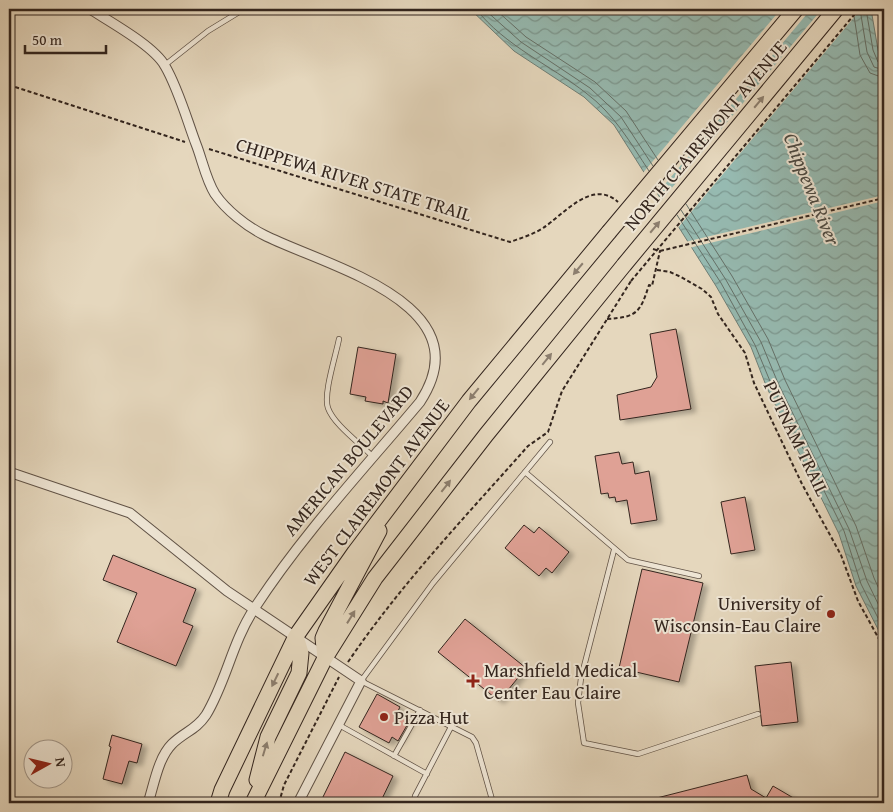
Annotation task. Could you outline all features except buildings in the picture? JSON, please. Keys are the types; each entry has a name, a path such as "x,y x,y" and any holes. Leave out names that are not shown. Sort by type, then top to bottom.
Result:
{"main road":[{"name":"NORTH CLAIREMONT AVENUE","path":"609,232 796,9"},
{"name":"NORTH CLAIREMONT AVENUE","path":"325,658 375,578 486,435 624,264 836,9"},
{"name":"WEST CLAIREMONT AVENUE","path":"218,803 222,790 296,636 397,496 469,401 609,232"},
{"path":"254,800 325,658 323,638 326,630 397,496"},
{"path":"254,800 258,772 268,736 299,673 301,654 296,636"}],"street":[{"name":"AMERICAN BOULEVARD","path":"90,9 143,44 165,65 214,193 237,216 263,234 350,272 396,296 412,309 426,327 435,356 431,383 420,402 300,543 254,610 236,639 214,699 205,716 194,730 181,736 165,753 148,803"},
{"path":"9,472 130,513 227,591 296,636 325,658 361,680 298,803"}],"lane":[{"path":"165,65 208,31 244,9"},
{"path":"339,339 328,390 328,408 337,422 373,457"},
{"path":"493,803 476,743 472,737 452,725 361,680 433,583 550,442"},
{"path":"525,472 614,550 635,562 700,576"},
{"path":"614,550 581,678 578,703 584,743 638,754 758,714"},
{"path":"394,756 420,710"},
{"path":"338,725 427,774"},
{"path":"414,803 415,796 452,725"}],"path":[{"path":"279,803 284,784 343,669 377,619 528,446 548,432 562,392 631,281 859,9"},
{"name":"CHIPPEWA RIVER STATE TRAIL","path":"9,85 510,242 531,235 545,227 579,200 591,196 604,196 619,204"},
{"path":"649,247 660,251 884,198"},
{"path":"606,319 635,314 643,304 657,270 660,251"},
{"name":"PUTNAM TRAIL","path":"657,270 670,272 681,277 702,289 712,298 718,314 744,352 754,383 802,484 840,556 858,601 884,648"}],"water":[{"name":"Chippewa River","path":"470,9 871,9 878,50 884,64 884,641 856,586 839,534 767,388 751,347 716,286 614,125 584,97 514,51"}],"pier":[{"path":"781,9 811,9 656,195 642,174"},
{"path":"822,9 861,9 677,229 660,202"},
{"path":"884,195 884,201 689,248 685,242"}],"place":[{"name":"University of Wisconsin-Eau Claire","path":"831,614"},
{"name":"Marshfield Medical Center Eau Claire","path":"473,681"},
{"name":"Pizza Hut","path":"384,717"}]}
